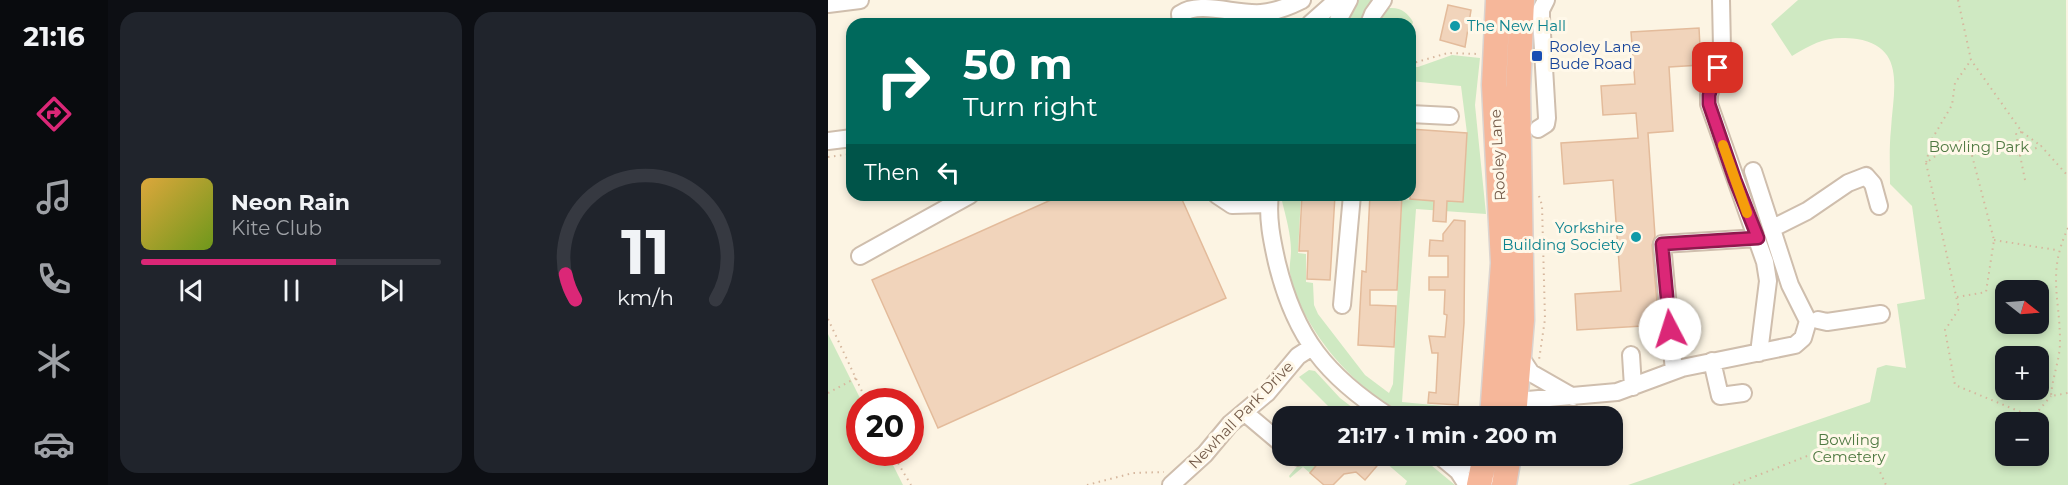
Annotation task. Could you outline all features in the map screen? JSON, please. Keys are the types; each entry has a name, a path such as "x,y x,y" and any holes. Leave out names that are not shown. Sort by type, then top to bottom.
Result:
{"highway":[{"name":"Rooley Lane","path":"1493,406 1503,263 1494,85 1498,0"},
{"name":"Rooley Lane","path":"1515,406 1521,358 1518,91 1522,0"},
{"path":"1504,485 1507,466"}],"street":[{"path":"828,4 860,0"},
{"path":"1180,18 1180,14 1187,6 1199,3 1242,13 1263,13 1290,6 1302,0"},
{"path":"1317,18 1337,0"},
{"path":"1339,18 1349,0"},
{"path":"1371,18 1383,0"},
{"path":"1538,129 1546,124 1547,118 1541,17 1541,10 1546,0"},
{"path":"1721,0 1722,48 1709,95 1709,104 1758,238 1768,281 1759,352"},
{"path":"1416,114 1450,117"},
{"path":"828,141 846,139"},
{"path":"1753,171 1790,285 1808,321 1827,322 1881,314"},
{"path":"1773,228 1807,211 1848,183 1866,176 1873,184 1879,206"},
{"path":"860,256 959,201"},
{"path":"1226,201 1232,205 1262,201"},
{"path":"1269,201 1272,242 1286,300 1311,347 1337,378 1357,396 1373,406"},
{"path":"1342,305 1351,201"},
{"path":"1674,371 1662,244 1758,238"},
{"path":"1530,406 1573,397 1617,392 1674,371 1795,345 1803,338 1813,322"},
{"name":"Newhall Park Drive","path":"1169,478 1205,454 1230,424 1267,393 1298,356 1311,347"},
{"path":"1631,355 1633,387"},
{"path":"1521,358 1531,373 1573,397"},
{"path":"1712,361 1720,396 1736,395"},
{"path":"1496,377 1513,406"},
{"path":"1244,412 1272,436"},
{"path":"1452,466 1458,471 1481,477"}],"path":[{"path":"1958,0 1971,60 2022,132 2041,146 2068,176"},
{"path":"1416,62 1448,53 1481,54"},
{"path":"1971,60 1955,83 1952,105 1932,139 1926,163 1959,309 1945,330 1955,385 2033,417 2051,396 2061,343 2056,301 2057,251 2068,228"},
{"path":"2022,132 2016,133 2025,180"},
{"path":"1926,163 1954,142 1968,140 2020,155 2041,146"},
{"path":"1957,297 1986,292 1994,240 1968,140"},
{"path":"828,156 846,154"},
{"path":"1994,240 2057,251"},
{"path":"828,319 861,388"},
{"path":"828,393 856,378"},
{"path":"2051,396 2068,393"},
{"path":"1733,485 1848,440 1862,441 1870,450 1886,485"},
{"path":"900,466 911,485"},
{"path":"1087,485 1132,473 1169,478"}],"green space":[{"path":"1359,0 1376,0 1368,18 1349,18"},
{"name":"Bowling Park","path":"1798,0 2066,0 2068,485 1628,485 1870,402 1877,368 1886,365 1906,368 1897,304 1925,299 1912,206 1890,184 1894,73 1890,61 1884,51 1873,44 1847,38 1822,41 1792,56 1771,24"},
{"path":"1393,8 1404,11 1410,18 1380,18 1384,12"},
{"path":"1452,55 1480,58 1475,105 1486,214 1416,209 1402,402 1443,406 1392,406 1355,379 1336,360 1306,316 1296,294 1290,273 1290,238 1282,201 1301,201 1298,253 1306,254 1306,282 1313,283 1314,305 1318,314 1365,375 1389,393 1393,384 1402,201 1463,202 1467,133 1461,86 1416,82 1416,67"},
{"path":"828,334 855,388 846,388 846,466 894,466 903,485 828,485"},
{"path":"1309,370 1315,371 1351,406 1328,406 1299,377"},
{"path":"1298,466 1316,466 1310,473 1303,467 1290,478 1289,476"},
{"path":"1390,466 1432,466 1455,485 1405,485 1407,481"}],"building":[{"name":"The New Hall","path":"1448,5 1471,10 1465,47 1440,40"},
{"name":"Yorkshire Building Society","path":"1699,28 1701,65 1669,67 1673,131 1648,133 1655,236 1652,245 1659,325 1577,330 1575,294 1621,291 1613,180 1564,184 1561,143 1638,138 1636,113 1603,115 1601,86 1635,84 1631,32"},
{"path":"1416,129 1467,133 1463,202 1447,201 1446,222 1433,221 1434,201 1416,200"},
{"path":"1049,201 1183,201 1226,298 938,428 924,397 924,388 920,388 872,280"},
{"path":"1302,201 1335,201 1330,280 1307,279 1308,251 1299,251"},
{"path":"1370,201 1402,201 1397,290 1370,290 1370,305 1396,306 1394,347 1358,345 1362,271 1366,272"},
{"path":"1454,220 1465,221 1464,323 1458,405 1428,403 1429,392 1436,393 1438,353 1432,353 1429,336 1445,337 1447,315 1444,314 1445,290 1429,290 1429,277 1448,277 1448,256 1429,256 1430,240 1443,241 1443,234"},
{"path":"1316,466 1377,466 1365,480 1356,472 1344,474 1333,485 1324,485 1310,473"}],"slow traffic":[{"path":"1723,145 1747,213"}],"place":[{"name":"The New Hall","path":"1455,26"},
{"name":"Rooley Lane Bude Road","path":"1537,56"},
{"name":"Yorkshire Building Society","path":"1636,237"}],"route":[{"path":"1670,329 1662,244 1758,238 1709,104 1709,95 1718,68"}],"park label":[{"name":"Bowling Cemetery","path":"1849,448"}]}
